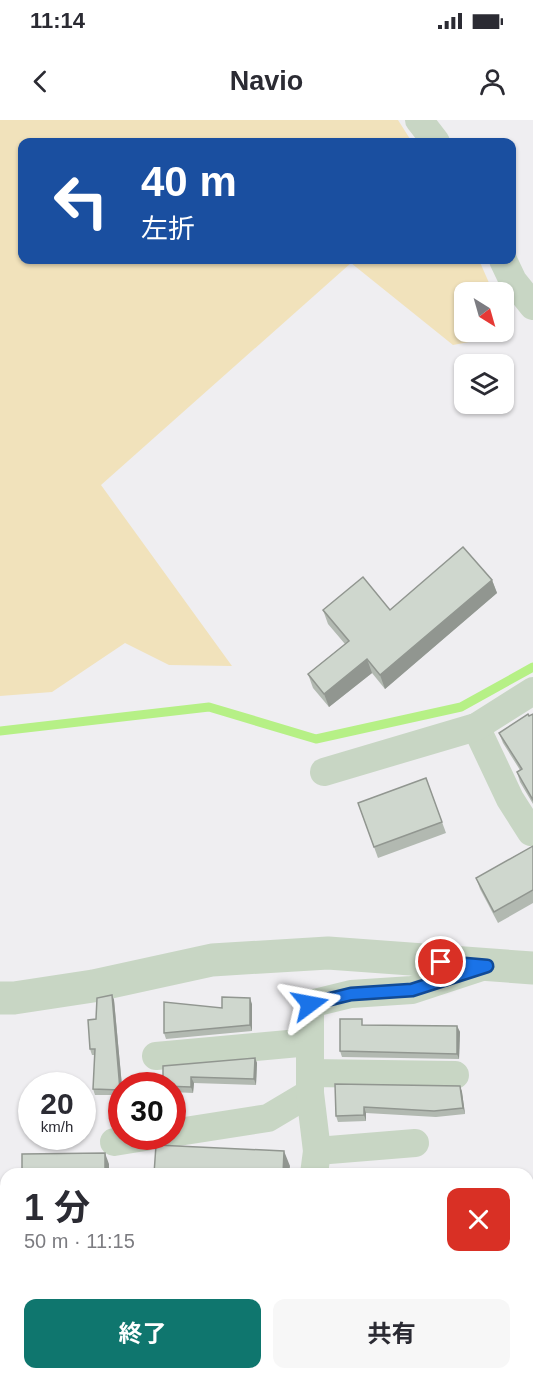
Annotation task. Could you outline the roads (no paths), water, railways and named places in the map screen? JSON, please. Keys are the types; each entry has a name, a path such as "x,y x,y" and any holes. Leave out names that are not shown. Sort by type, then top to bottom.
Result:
{"street":[{"path":"419,120 433,138"},
{"path":"505,264 513,281 533,306"},
{"path":"324,772 476,727 533,691"},
{"path":"476,727 510,799 531,832"},
{"path":"0,998 93,986 212,960 328,953 533,968"},
{"path":"415,1143 316,1163 310,1084 310,1004 351,994 412,990 487,966"},
{"path":"156,1056 310,1042"},
{"path":"186,1131 268,1119 310,1084 455,1075"}],"waterway":[{"path":"0,731 209,707 316,739 461,707 533,667"}]}
